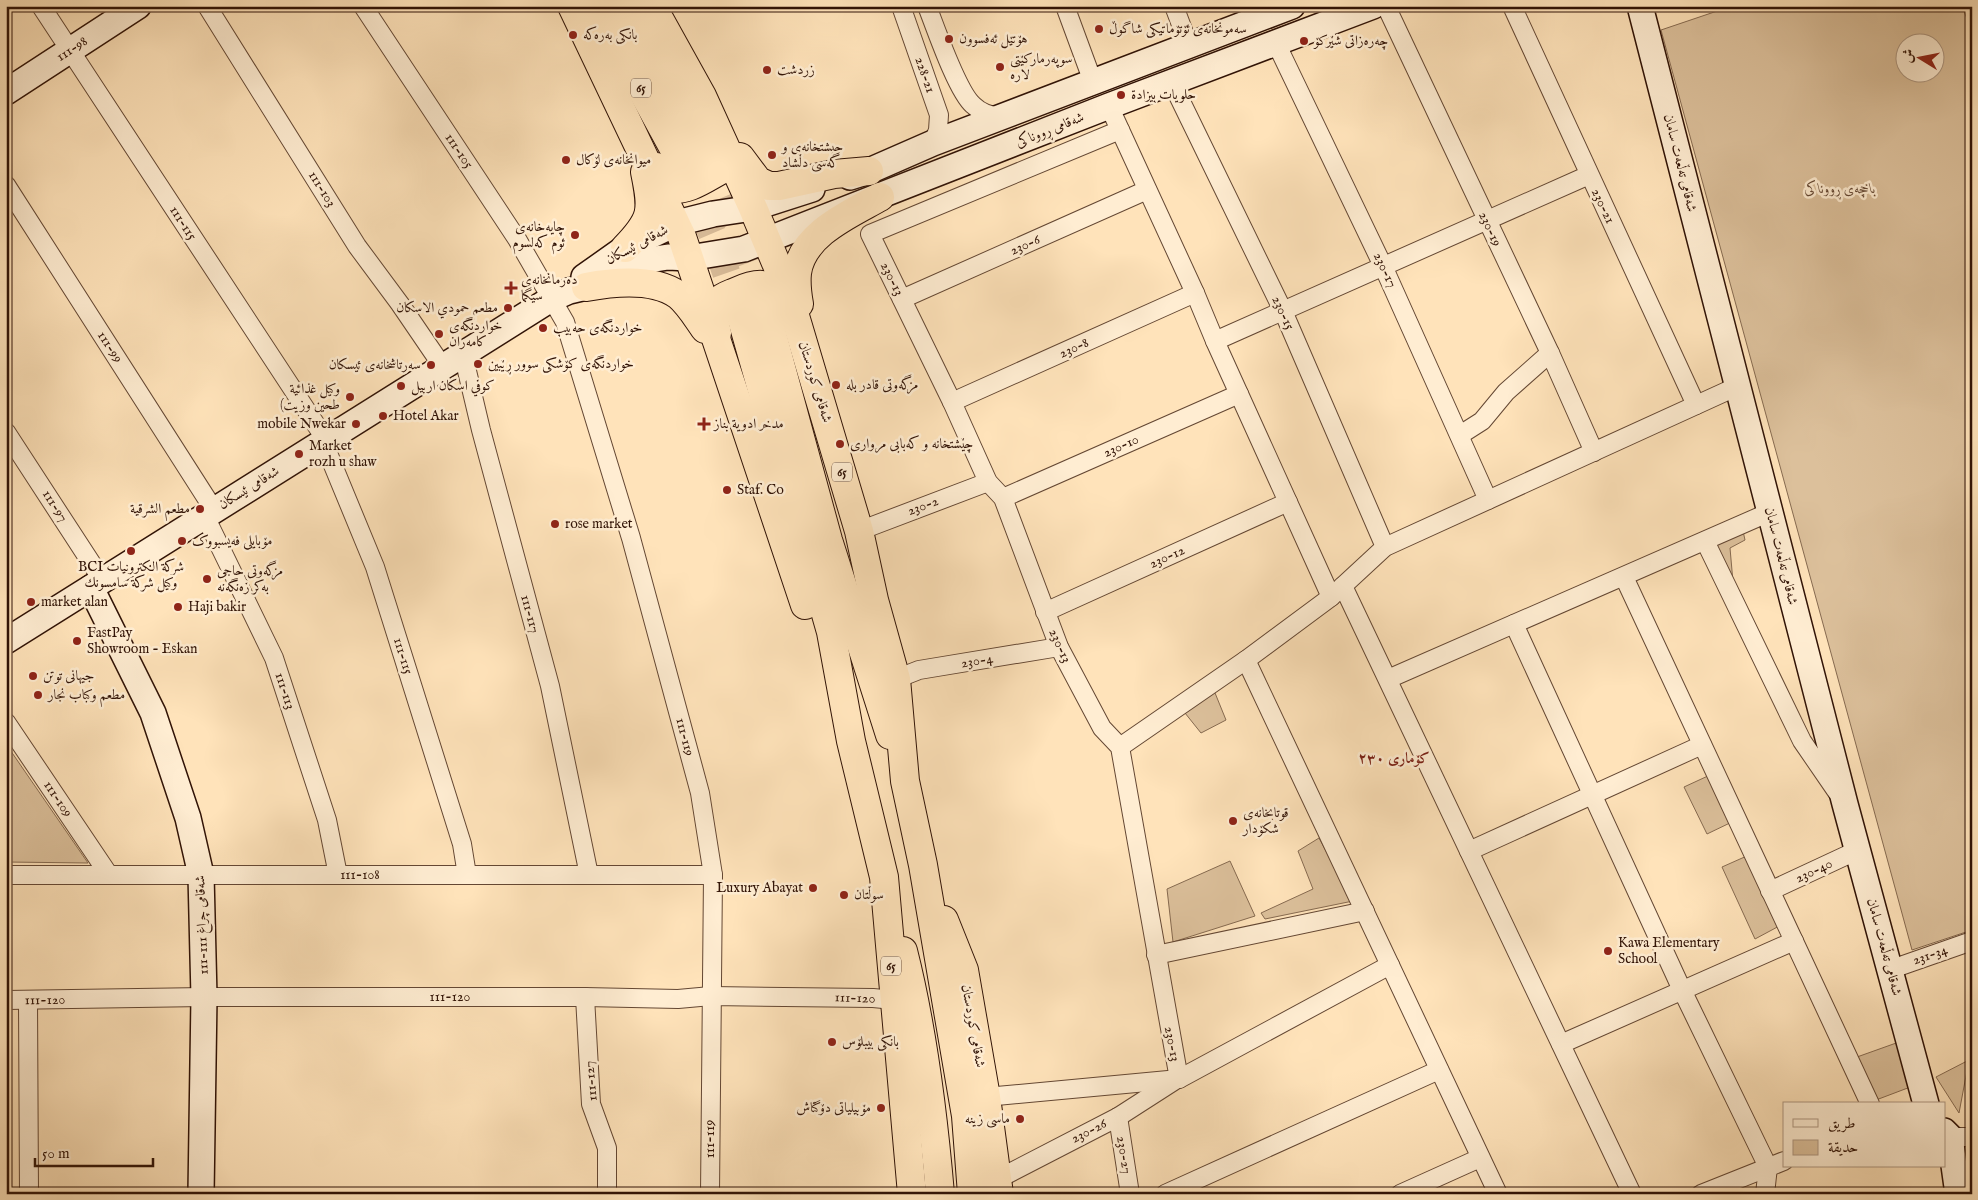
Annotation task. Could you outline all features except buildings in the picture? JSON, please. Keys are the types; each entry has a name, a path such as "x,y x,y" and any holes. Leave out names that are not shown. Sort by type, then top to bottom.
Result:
{"highway":[{"name":"شەقامی کوردستان","path":"572,6 638,146 677,223 851,741"},
{"name":"65","path":"596,6 695,164 622,6"},
{"name":"شەقامی کوردستان","path":"652,6 702,96 753,208 787,289 859,531 874,600 896,679 905,781"},
{"path":"616,100 665,183 670,188 676,190 685,188 718,172 722,162 723,156 702,96"},
{"path":"702,96 747,168 763,185 779,186 834,174 869,171"},
{"path":"625,248 642,230 649,210 648,190 638,146"},
{"path":"807,352 797,288 797,272 801,258 819,236 834,223 880,197"},
{"path":"569,292 623,282 670,291 679,296 695,315 720,354"},
{"path":"720,354 714,318 718,303 724,296 752,285 766,285 780,297 816,382"},
{"name":"شەقامی کوردستان","path":"940,1194 933,1117 912,988 851,741 831,632 751,305 905,781 923,865 966,1116 972,1194"},
{"name":"شەقامی کوردستان","path":"923,865 964,970 999,1187"},
{"name":"شەقامی کوردستان","path":"884,877 912,1194"}],"main road":[{"name":"111-98","path":"6,92 138,6"},
{"name":"شەقامی ڕووناکی","path":"713,214 753,208 869,171 933,143 1291,6"},
{"name":"شەقامی ڕووناکی","path":"727,253 766,241 1109,106 1373,6"},
{"name":"شەقامی تەڵعەت سامان","path":"1640,6 1845,804 1925,1102"},
{"name":"شەقامی ئیسکان","path":"569,292 588,272 625,248 677,223 713,214"},
{"name":"شەقامی ئیسکان","path":"6,641 324,440 569,292 649,260 668,257 689,258 727,253"},
{"name":"شەقامی چراغ 111-111","path":"97,585 153,712 188,818 202,876 204,997 201,1194"},
{"path":"1955,1135 1958,1194"}],"street":[{"name":"111-115","path":"41,6 324,440 375,567 462,844 466,875"},
{"name":"111-103","path":"207,6 357,246 400,304 453,361"},
{"name":"111-105","path":"363,6 517,239 569,292"},
{"name":"228-21","path":"901,6 939,115 939,125 933,143"},
{"name":"228-21","path":"927,6 963,93 982,112 1001,117"},
{"path":"1065,6 1093,82"},
{"path":"1174,6 1189,46"},
{"name":"230-19","path":"1386,6 1550,353 1594,452"},
{"name":"230-21","path":"1512,6 1696,405"},
{"name":"230-17","path":"1276,43 1383,266 1488,500"},
{"name":"230-15","path":"1172,83 1283,311 1385,547"},
{"path":"1109,106 1196,293 1215,341 1288,502 1337,592 1388,679 1632,1194"},
{"name":"230-13","path":"1120,130 870,234 952,402 988,482 1003,498 1059,648 1102,728 1120,747 1179,1079"},
{"path":"1215,341 1589,175"},
{"name":"111-99","path":"6,185 210,513"},
{"name":"230-6","path":"902,299 1147,190"},
{"name":"111-119","path":"569,292 565,322 631,538 700,793 713,875 710,1194"},
{"name":"230-8","path":"952,402 1196,293"},
{"path":"1460,435 1482,421 1506,392 1550,353"},
{"name":"111-117","path":"453,361 481,430 550,686 589,875"},
{"path":"1120,747 1246,660 1337,592 1385,547 1738,386"},
{"name":"230-10","path":"1003,498 1239,394"},
{"name":"111-97","path":"6,432 97,585"},
{"name":"230-2","path":"859,531 988,482"},
{"name":"230-12","path":"1046,612 1288,502"},
{"path":"1388,679 1770,512"},
{"name":"111-113","path":"210,513 274,658 327,820 338,875"},
{"path":"1705,541 1802,741 1845,804"},
{"path":"1624,577 1869,1102"},
{"path":"1514,624 1682,990 1776,1164 1765,1194"},
{"name":"230-4","path":"896,679 919,670 1059,648"},
{"path":"1246,660 1498,1194"},
{"name":"111-109","path":"6,722 109,875"},
{"path":"1469,851 1702,745"},
{"name":"230-40","path":"1770,891 1858,850"},
{"name":"111-108","path":"6,875 713,875"},
{"path":"1156,955 1364,911"},
{"path":"1560,1044 1794,941"},
{"name":"231-34","path":"1889,970 1972,941"},
{"name":"230-26","path":"999,1187 1179,1079 1390,965"},
{"name":"111-120","path":"6,1000 204,997 585,997 678,999 711,996 873,998 894,1000"},
{"name":"111-127","path":"585,997 591,1104 606,1148 606,1194"},
{"path":"28,1000 29,1194"},
{"path":"1165,1194 1439,1070"},
{"path":"986,1097 1179,1079"},
{"name":"230-27","path":"1118,1116 1130,1194"},
{"path":"1400,1194 1480,1158"},
{"path":"1701,1194 1776,1164"}],"green space":[{"name":"باخچەی ڕووناکی","path":"1732,6 1962,6 1972,32 1972,930 1912,950 1661,30"},
{"path":"1743,531 1745,540 1730,548 1733,582 1715,546"},
{"path":"1213,688 1226,720 1201,733 1181,708"},
{"path":"6,744 88,863 6,862"},
{"path":"1710,775 1734,821 1707,834 1684,787"},
{"path":"1319,838 1353,901 1265,919 1261,913 1313,889 1298,851"},
{"path":"1749,855 1783,924 1755,939 1722,867"},
{"path":"1230,861 1255,916 1173,942 1167,889"},
{"path":"1899,1042 1913,1086 1876,1100 1857,1057"},
{"path":"1969,1060 1959,1113 1936,1077"}],"tunnel":[{"path":"706,159 736,229 763,301"},
{"path":"685,169 714,238 739,309"}],"place":[{"name":"سەمونخانەی ئۆتۆماتیکی شاگوڵ","path":"1099,29"},
{"name":"بانکی بەرەکە","path":"573,35"},
{"name":"هۆتێل ئەفسوون","path":"949,39"},
{"name":"چەرەزاتی شێرکۆ","path":"1304,41"},
{"name":"سوپەرمارکێتی لارە","path":"1000,67"},
{"name":"زردشت","path":"767,70"},
{"name":"حلويات بيزادة","path":"1121,95"},
{"name":"چیشتخانەی و گەسی دڵشاد","path":"772,155"},
{"name":"میوانخانەی لۆکال","path":"566,160"},
{"name":"چایەخانەی ئوم کەلسوم","path":"575,235"},
{"name":"دەرمانخانەی سیگما","path":"511,288"},
{"name":"مطعم حمودي الاسكان","path":"508,308"},
{"name":"خواردنگەی حەبیب","path":"543,328"},
{"name":"خواردنگەی کامەران","path":"439,334"},
{"name":"خواردنگەی کۆشکی سوور ڕێبین","path":"478,364"},
{"name":"سەرتاشخانەی ئیسکان","path":"431,365"},
{"name":"مزگەوتی قادر بلە","path":"836,385"},
{"name":"كوفي اسكان اربيل","path":"401,386"},
{"name":"وكيل غذائية (طحين وزيت","path":"350,397"},
{"name":"Hotel Akar","path":"383,416"},
{"name":"mobile Nwekar","path":"356,424"},
{"name":"مدخر ادوية بناز","path":"704,424"},
{"name":"چێشتخانە و کەبابی مرواری","path":"840,444"},
{"name":"Market rozh u shaw","path":"299,454"},
{"name":"Staf. Co","path":"727,490"},
{"name":"مطعم الشرقية","path":"200,509"},
{"name":"rose market","path":"555,524"},
{"name":"مۆبایلی فەیسبووک","path":"182,541"},
{"name":"BCI شركة الكترونيات وكيل شركة سامسونك","path":"131,551"},
{"name":"مزگەوتی حاجی بەکر زەنگەنە","path":"207,579"},
{"name":"market alan","path":"31,602"},
{"name":"Haji bakir","path":"178,607"},
{"name":"FastPay Showroom - Eskan","path":"77,641"},
{"name":"جیهانی توتن","path":"33,676"},
{"name":"مطعم وكباب نجار","path":"38,695"},
{"name":"قوتابخانەی شكۆدار","path":"1233,821"},
{"name":"Luxury Abayat","path":"813,888"},
{"name":"سوڵتان","path":"844,895"},
{"name":"Kawa Elementary School","path":"1608,951"},
{"name":"بانکی بیبلۆس","path":"832,1042"},
{"name":"مۆبیلیاتی دۆگتاش","path":"881,1108"},
{"name":"ماسی زینە","path":"1020,1119"}],"district":[{"name":"کۆماری ٢٣٠","path":"1394,758"}]}
